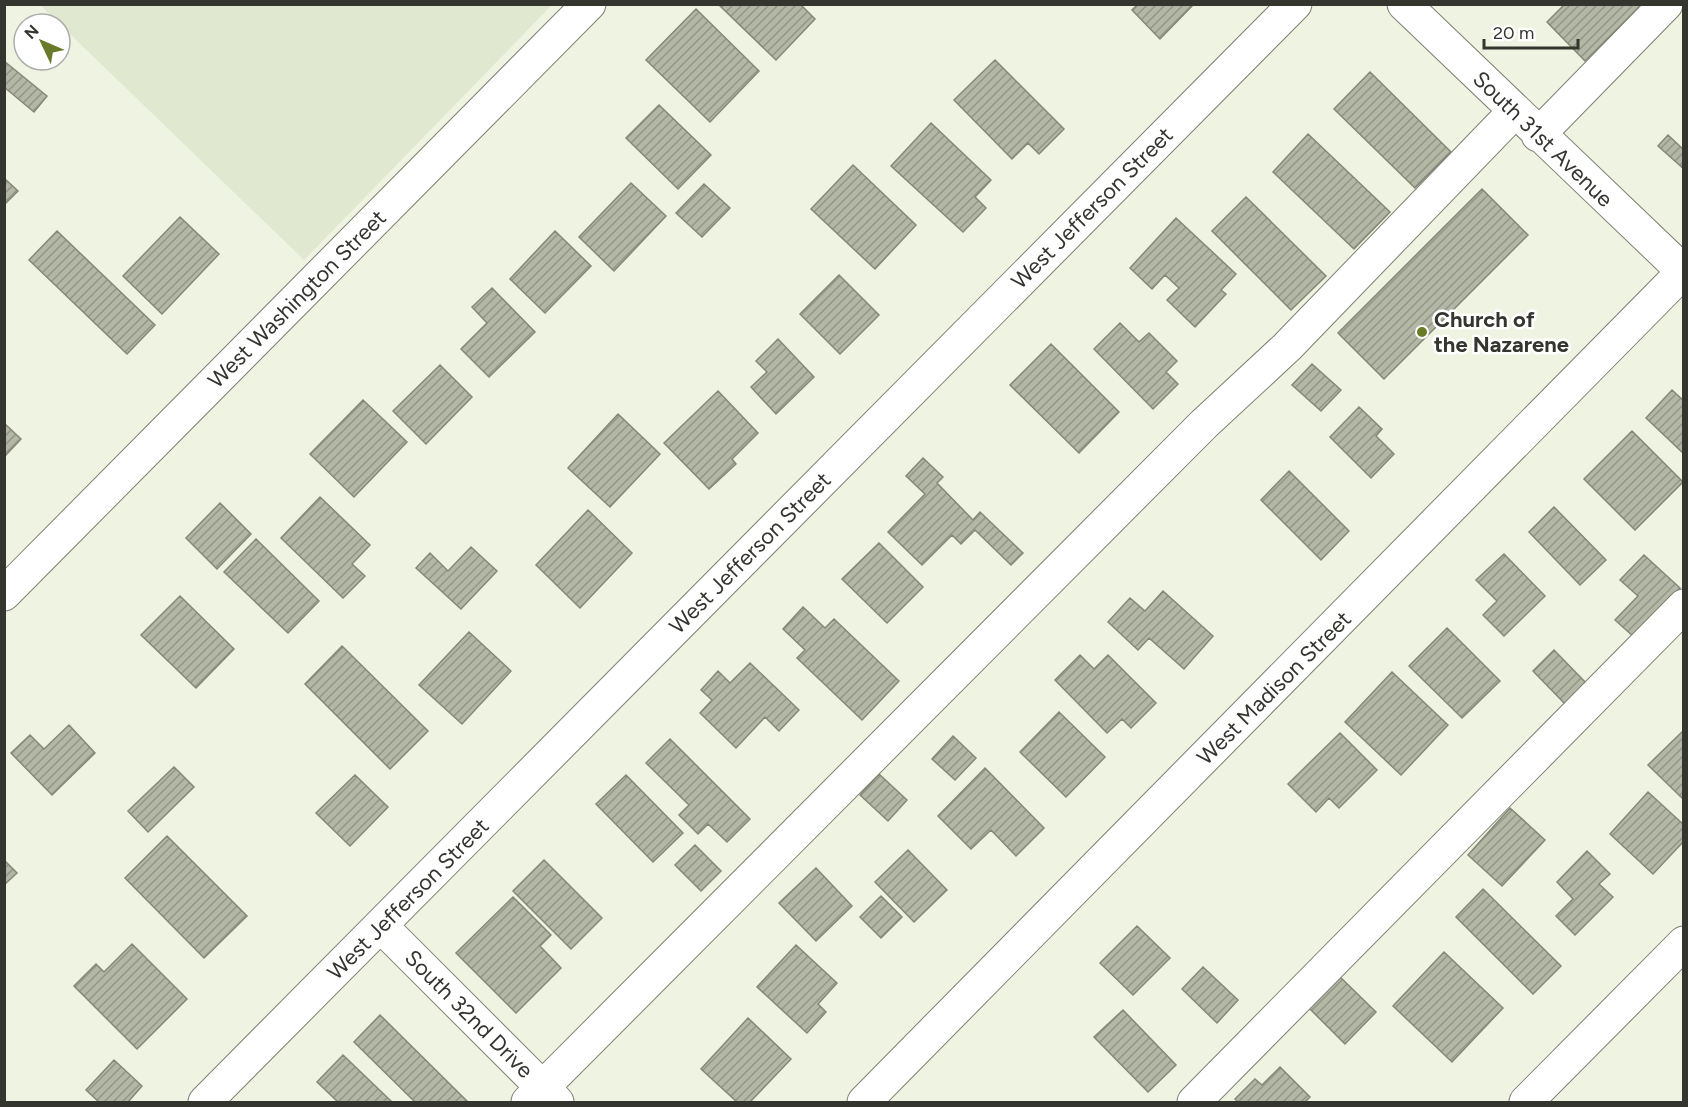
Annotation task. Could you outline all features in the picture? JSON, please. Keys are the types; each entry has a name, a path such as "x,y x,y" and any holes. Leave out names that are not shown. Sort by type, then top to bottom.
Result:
{"street":[{"name":"West Washington Street","path":"4,594 590,4"},
{"name":"West Jefferson Street","path":"205,1102 1295,4"},
{"name":"South 31st Avenue","path":"1404,4 1683,272"},
{"path":"1538,135 1666,4"},
{"path":"542,1098 1204,424 1287,347 1514,112"},
{"name":"West Madison Street","path":"864,1102 1683,272"},
{"path":"1194,1102 1683,606"},
{"name":"South 32nd Drive","path":"381,926 542,1098"},
{"path":"1526,1102 1682,948"}],"shaded area":[{"path":"40,5 552,5 304,260 72,36 72,12 47,12"}],"building":[{"path":"718,4 800,4 815,19 776,60"},
{"path":"1138,4 1194,4 1160,39 1132,10"},
{"path":"1565,4 1642,4 1585,61 1547,22"},
{"path":"696,9 759,71 710,122 646,60"},
{"path":"995,60 1064,129 1039,154 1028,143 1012,159 954,100"},
{"path":"4,61 12,68 12,72 18,72 47,96 34,112 4,87"},
{"path":"1370,72 1451,152 1415,188 1334,109"},
{"path":"659,105 711,155 678,189 626,138"},
{"path":"931,123 991,180 975,197 986,208 963,232 891,166"},
{"path":"1308,134 1390,212 1354,249 1273,172"},
{"path":"1668,135 1684,150 1684,169 1658,146"},
{"path":"853,165 916,225 875,269 811,209"},
{"path":"4,178 18,191 4,205"},
{"path":"631,183 666,216 614,271 579,237"},
{"path":"704,184 730,208 702,237 676,213"},
{"path":"1482,189 1528,235 1384,379 1338,333"},
{"path":"1246,197 1326,276 1291,310 1212,231"},
{"path":"180,217 219,254 162,314 123,276"},
{"path":"1176,218 1236,274 1221,290 1226,294 1195,327 1167,300 1179,288 1165,275 1152,289 1130,268"},
{"path":"57,231 155,325 127,354 29,260"},
{"path":"555,231 591,266 545,313 510,279"},
{"path":"839,275 879,315 840,354 800,314"},
{"path":"492,288 535,332 489,377 461,349 487,323 472,307"},
{"path":"1120,323 1139,342 1149,333 1177,361 1166,372 1178,384 1153,409 1094,349"},
{"path":"778,339 814,377 776,414 751,387 767,372 756,361"},
{"path":"1051,344 1119,412 1079,453 1010,385"},
{"path":"1312,364 1341,390 1321,411 1292,385"},
{"path":"440,365 472,397 426,444 393,411"},
{"path":"1672,390 1684,401 1684,454 1646,418"},
{"path":"718,391 758,433 732,459 736,464 709,489 664,443"},
{"path":"363,400 407,442 354,497 310,454"},
{"path":"1359,407 1382,429 1376,436 1394,454 1371,478 1330,437"},
{"path":"618,414 660,454 610,507 568,468"},
{"path":"4,423 21,439 4,457"},
{"path":"1632,431 1683,482 1635,530 1584,479"},
{"path":"923,458 943,477 937,483 973,520 980,512 1023,553 1011,565 975,530 961,544 952,535 922,565 888,532 925,494 906,476"},
{"path":"1289,471 1349,531 1321,560 1261,500"},
{"path":"320,497 370,545 352,564 365,576 343,598 281,538"},
{"path":"220,503 251,534 217,569 186,538"},
{"path":"1554,507 1606,560 1580,585 1529,532"},
{"path":"588,510 632,553 580,608 536,565"},
{"path":"256,539 319,601 288,633 224,572"},
{"path":"879,543 923,587 887,623 842,579"},
{"path":"471,547 497,571 461,609 416,568 430,553 448,571"},
{"path":"1504,554 1545,596 1504,636 1483,615 1497,601 1476,580"},
{"path":"1644,555 1680,588 1634,637 1615,620 1638,596 1620,580"},
{"path":"1163,591 1213,636 1184,669 1149,638 1138,650 1108,622 1130,598 1145,611"},
{"path":"180,596 234,649 196,688 141,635"},
{"path":"803,607 825,628 834,619 899,681 862,720 797,658 805,650 783,629"},
{"path":"1447,628 1500,681 1462,718 1409,666"},
{"path":"469,632 511,671 462,724 419,685"},
{"path":"342,646 428,731 390,769 305,684"},
{"path":"1554,650 1586,683 1565,704 1533,671"},
{"path":"1080,655 1094,669 1108,655 1156,703 1131,728 1122,719 1107,733 1055,680"},
{"path":"750,663 799,710 779,731 765,717 736,748 700,713 712,700 701,690 718,671 730,683"},
{"path":"1392,672 1448,725 1401,775 1345,722"},
{"path":"1059,712 1105,757 1066,797 1020,752"},
{"path":"69,725 95,753 52,795 11,753 30,735 44,749"},
{"path":"1684,730 1684,798 1683,799 1648,765"},
{"path":"1340,733 1377,770 1339,808 1329,798 1316,812 1288,784"},
{"path":"953,736 976,758 955,780 932,759"},
{"path":"670,739 750,819 727,842 708,824 698,834 679,815 689,805 646,763"},
{"path":"174,767 194,787 148,832 128,811"},
{"path":"985,768 1044,828 1016,856 991,830 971,849 938,816"},
{"path":"879,774 907,800 888,821 860,795"},
{"path":"355,775 388,807 350,846 316,813"},
{"path":"626,775 683,833 653,862 596,804"},
{"path":"1648,792 1684,825 1684,841 1653,874 1610,834"},
{"path":"1510,808 1545,840 1502,886 1468,855"},
{"path":"167,836 247,916 204,958 125,878"},
{"path":"695,845 721,871 701,891 675,865"},
{"path":"908,850 947,890 914,922 875,882"},
{"path":"1587,851 1610,874 1599,884 1613,897 1575,935 1556,916 1573,899 1557,882"},
{"path":"4,860 17,873 4,885"},
{"path":"544,860 602,918 571,949 513,891"},
{"path":"816,868 852,906 816,941 779,903"},
{"path":"1483,889 1561,966 1533,994 1456,917"},
{"path":"881,896 902,917 881,938 860,917"},
{"path":"513,897 551,935 540,946 561,968 516,1013 456,953"},
{"path":"1137,926 1170,958 1133,995 1100,963"},
{"path":"132,944 187,999 137,1049 74,986 96,964 104,972"},
{"path":"796,945 837,983 818,1004 826,1012 807,1033 757,987"},
{"path":"1444,952 1503,1008 1452,1062 1393,1006"},
{"path":"1203,967 1238,1000 1217,1023 1182,989"},
{"path":"1336,973 1376,1012 1345,1044 1305,1004"},
{"path":"1123,1010 1176,1065 1148,1092 1094,1037"},
{"path":"380,1015 468,1102 415,1102 354,1042"},
{"path":"748,1018 791,1059 750,1102 737,1102 701,1069"},
{"path":"343,1055 392,1102 338,1102 317,1082"},
{"path":"114,1060 142,1086 128,1102 99,1102 86,1090"},
{"path":"1280,1067 1310,1097 1305,1102 1238,1102 1235,1099 1255,1079 1262,1085"}],"place":[{"name":"Church of the Nazarene","path":"1422,332"}]}
